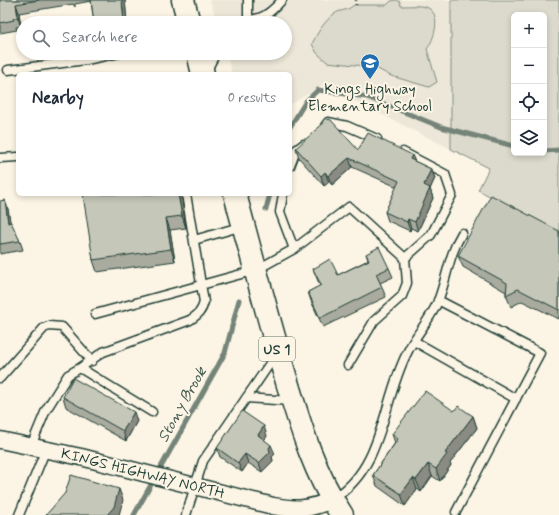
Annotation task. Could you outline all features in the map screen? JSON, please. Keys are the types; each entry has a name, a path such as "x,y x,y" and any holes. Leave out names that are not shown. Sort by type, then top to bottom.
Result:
{"main road":[{"path":"183,0 187,16"},
{"path":"200,60 203,72"},
{"name":"US 1","path":"236,196 292,401 311,455 327,509"}],"street":[{"name":"KINGS HIGHWAY NORTH","path":"0,440 39,447 280,507 327,509"}],"lane":[{"path":"246,16 248,0"},
{"path":"263,16 275,8 282,0"},
{"path":"8,70 86,60"},
{"path":"205,72 212,60"},
{"path":"292,161 296,150 328,122 347,126 389,145 445,174 452,196 431,235 405,258"},
{"path":"0,158 16,157"},
{"path":"19,515 39,447 46,410 68,376 103,352 190,320 198,314 204,302 186,196"},
{"path":"284,196 280,212 294,249"},
{"path":"95,314 256,270 294,249 349,208 405,258 407,283 402,296 374,321 348,365"},
{"path":"194,240 244,226"},
{"path":"327,509 352,485 368,463 406,353 438,300 454,245 462,233"},
{"path":"438,300 540,353 456,512"},
{"path":"0,378 44,328 50,326 62,327 92,360"},
{"path":"414,341 516,399"},
{"path":"186,515 203,461 278,352"},
{"path":"80,368 152,412"},
{"path":"246,398 292,401"}],"path":[{"path":"356,0 356,5"}],"shaded area":[{"name":"Kings Highway Elementary School","path":"210,0 451,0 451,149 322,85 292,104 292,72 231,72 228,60 292,60 292,16 215,16"},
{"path":"397,0 400,2 401,6 426,7 431,10 434,15 436,27 430,45 427,49 437,82 429,87 391,76 374,67 327,62 317,53 312,44 321,28 334,14 354,5 387,5 391,1"},
{"path":"451,0 559,0 559,233 478,190 489,168 451,149"}],"building":[{"path":"0,0 39,0 16,4 18,16 13,18 14,20 0,23"},
{"path":"91,0 122,0 123,16 93,16"},
{"path":"328,119 331,120 358,150 368,133 412,155 410,159 431,169 424,185 430,188 415,222 408,219 407,222 385,212 399,181 349,158 328,176 325,172 321,176 296,148"},
{"path":"491,195 559,231 559,310 518,289 506,295 507,283 458,256"},
{"path":"83,196 178,196 182,216 166,218 171,249 93,260"},
{"path":"5,200 8,223 11,222 20,241 0,244 0,201"},
{"path":"379,247 389,268 376,274 382,287 320,318 308,292 321,285 313,269 330,259 338,275 369,260 366,254"},
{"path":"73,378 134,412 123,431 63,397"},
{"path":"425,391 454,411 458,406 473,416 445,453 447,454 436,469 428,464 416,480 413,478 401,494 373,475 398,439 392,434"},
{"path":"242,411 264,426 258,435 271,445 269,448 270,452 259,463 245,454 238,463 217,448"},
{"path":"71,475 119,489 114,507 107,515 46,515 65,493"}],"waterway":[{"name":"Stony Brook","path":"292,124 306,101 318,90 367,97 441,127 511,145"},
{"name":"Stony Brook","path":"547,151 559,150"},
{"name":"Stony Brook","path":"266,209 269,196"},
{"name":"Stony Brook","path":"134,515 225,353 239,300"}],"place":[{"name":"Kings Highway Elementary School","path":"370,80"}]}
